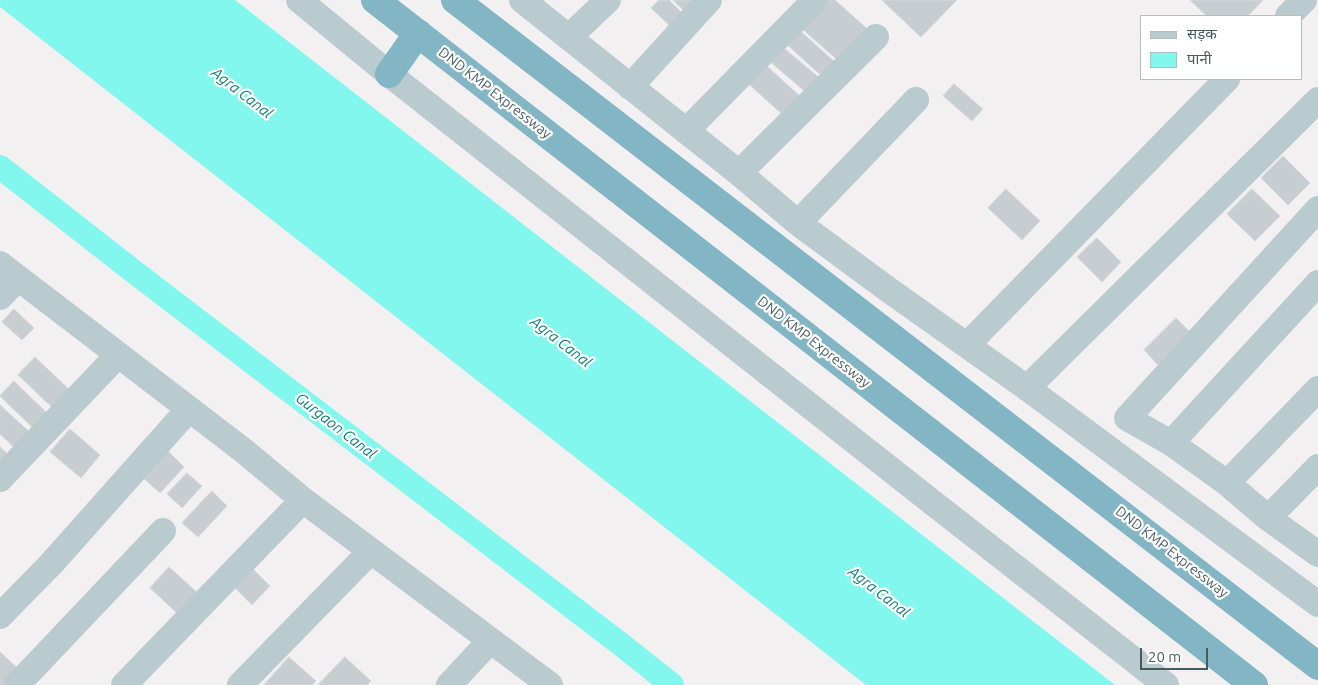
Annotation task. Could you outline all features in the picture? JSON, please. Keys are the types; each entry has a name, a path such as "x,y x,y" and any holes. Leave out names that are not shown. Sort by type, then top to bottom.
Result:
{"highway":[{"name":"DND KMP Expressway","path":"375,0 1254,685"},
{"name":"DND KMP Expressway","path":"455,0 1318,666"},
{"path":"388,74 418,33"}],"street":[{"path":"300,0 388,74 1166,685"},
{"path":"522,0 739,173 798,223 1027,388 1318,604"},
{"path":"569,38 608,0"},
{"path":"630,86 709,0"},
{"path":"686,131 816,0"},
{"path":"1289,15 1304,0"},
{"path":"739,173 876,37"},
{"path":"968,345 1226,80"},
{"path":"798,223 916,100"},
{"path":"1027,388 1316,107"},
{"path":"1318,209 1126,418 1163,438 1227,483 1268,518 1318,554"},
{"path":"0,297 9,271 244,451 303,500 550,685"},
{"path":"1126,461 1163,438 1318,283"},
{"path":"0,479 118,355"},
{"path":"1227,483 1318,389"},
{"path":"0,616 51,564 189,409"},
{"path":"1268,518 1318,467"},
{"path":"124,685 303,500"},
{"path":"17,685 164,531"},
{"path":"240,685 371,551"},
{"path":"449,685 490,640"}],"water":[{"name":"Agra Canal","path":"0,0 235,0 1115,685 866,685 0,7"}],"building":[{"path":"659,0 669,0 686,17 674,30 651,8"},
{"path":"673,0 703,0 690,16"},
{"path":"822,0 835,0 872,33 843,65 799,26"},
{"path":"882,0 957,0 921,37"},
{"path":"1190,0 1263,0 1249,15 1206,15"},
{"path":"796,27 838,65 825,79 783,41"},
{"path":"779,44 822,80 809,95 767,59"},
{"path":"760,60 801,97 784,116 743,79"},
{"path":"954,84 983,109 972,121 943,96"},
{"path":"1283,156 1310,183 1288,205 1261,178"},
{"path":"1006,189 1040,221 1022,240 988,208"},
{"path":"1252,189 1280,216 1255,241 1227,214"},
{"path":"1097,238 1121,262 1102,282 1077,257"},
{"path":"14,309 34,328 22,340 2,322"},
{"path":"1176,318 1191,333 1158,365 1144,350"},
{"path":"35,357 75,395 58,413 18,375"},
{"path":"14,381 52,418 38,433 0,396"},
{"path":"0,405 34,436 19,452 0,434"},
{"path":"70,429 100,455 81,478 50,452"},
{"path":"0,447 13,459 0,473"},
{"path":"166,449 184,467 160,493 141,476"},
{"path":"187,473 202,486 182,508 167,494"},
{"path":"212,491 227,506 198,537 182,523"},
{"path":"248,564 270,586 252,605 230,583"},
{"path":"169,567 201,596 181,617 150,588"},
{"path":"0,652 23,673 11,685 0,685"},
{"path":"289,657 316,681 312,685 264,685"},
{"path":"345,657 371,681 367,685 318,685"}],"waterway":[{"name":"Gurgaon Canal","path":"0,167 672,685"}]}
